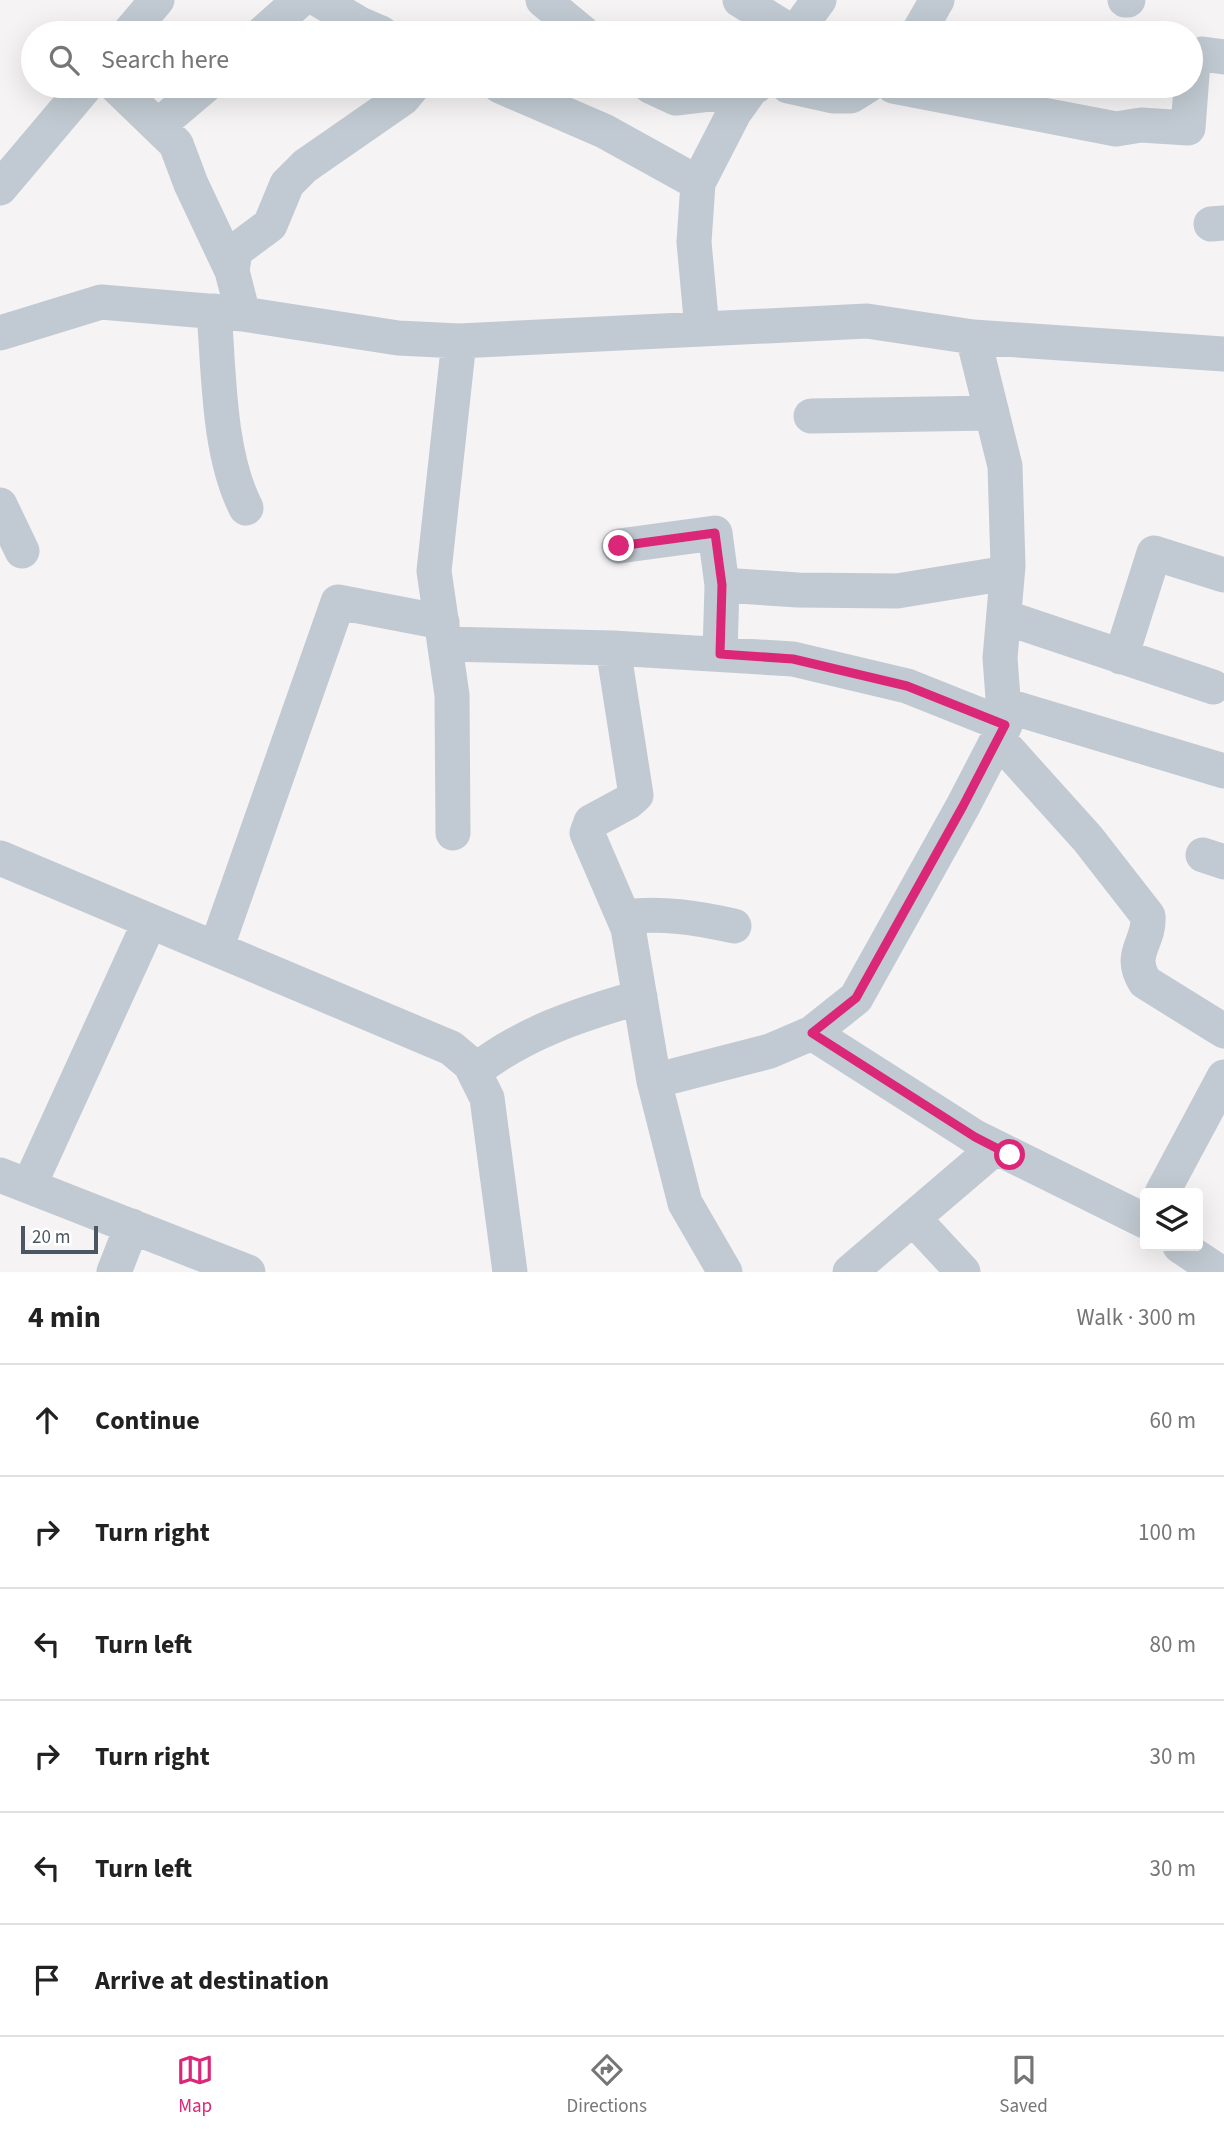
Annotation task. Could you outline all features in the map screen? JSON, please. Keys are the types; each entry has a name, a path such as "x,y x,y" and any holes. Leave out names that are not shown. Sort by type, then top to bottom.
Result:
{"street":[{"path":"139,21 157,0"},
{"path":"543,0 568,21"},
{"path":"740,0 774,21"},
{"path":"803,21 819,0"},
{"path":"925,21 937,0"},
{"path":"286,21 322,2 358,21"},
{"path":"1203,54 1224,57"},
{"path":"0,188 76,98"},
{"path":"129,98 176,144 191,184 232,271"},
{"path":"159,125 191,98"},
{"path":"246,508 238,492 226,450 228,312 235,251 270,225 287,184 304,166 403,98"},
{"path":"528,98 604,131 698,183"},
{"path":"702,330 694,242 698,183 734,113 746,98"},
{"path":"955,98 1116,129 1141,125 1188,128 1190,98"},
{"path":"0,333 101,302 228,312 398,338 459,341 867,321 973,337 1224,354"},
{"path":"654,1081 769,1051 812,1033 856,998 1002,723 1000,658 1007,573 1005,466 973,337"},
{"path":"453,833 452,695 434,571 459,341"},
{"path":"811,416 992,413"},
{"path":"0,505 22,551"},
{"path":"619,546 715,533 722,585 720,654"},
{"path":"1121,657 1154,553 1224,575"},
{"path":"722,585 798,590 897,591 1007,573"},
{"path":"216,949 338,602 443,633 613,648 793,659 907,686 1002,723 1224,771"},
{"path":"1004,617 1213,687"},
{"path":"613,648 636,795 591,822 587,834 628,928 654,1081 685,1203 725,1272"},
{"path":"1002,723 1148,916 1149,929 1139,947 1138,971 1146,982 1224,1031"},
{"path":"0,858 451,1048 470,1064 487,1098 510,1272"},
{"path":"624,917 646,914 686,916 734,926"},
{"path":"150,921 14,1181 132,1226 230,1269"},
{"path":"474,1072 491,1058 520,1041 581,1014 640,997"},
{"path":"812,1033 937,1114 996,1148 1140,1219"},
{"path":"1165,1188 1224,1077"},
{"path":"850,1272 996,1148"},
{"path":"913,1218 963,1272"},
{"path":"114,1272 132,1226"},
{"path":"1189,1251 1216,1266"}],"route":[{"path":"619,546 715,533 722,585 720,654 793,659 907,686 1005,725 856,998 812,1033 937,1114 1010,1155"}]}
